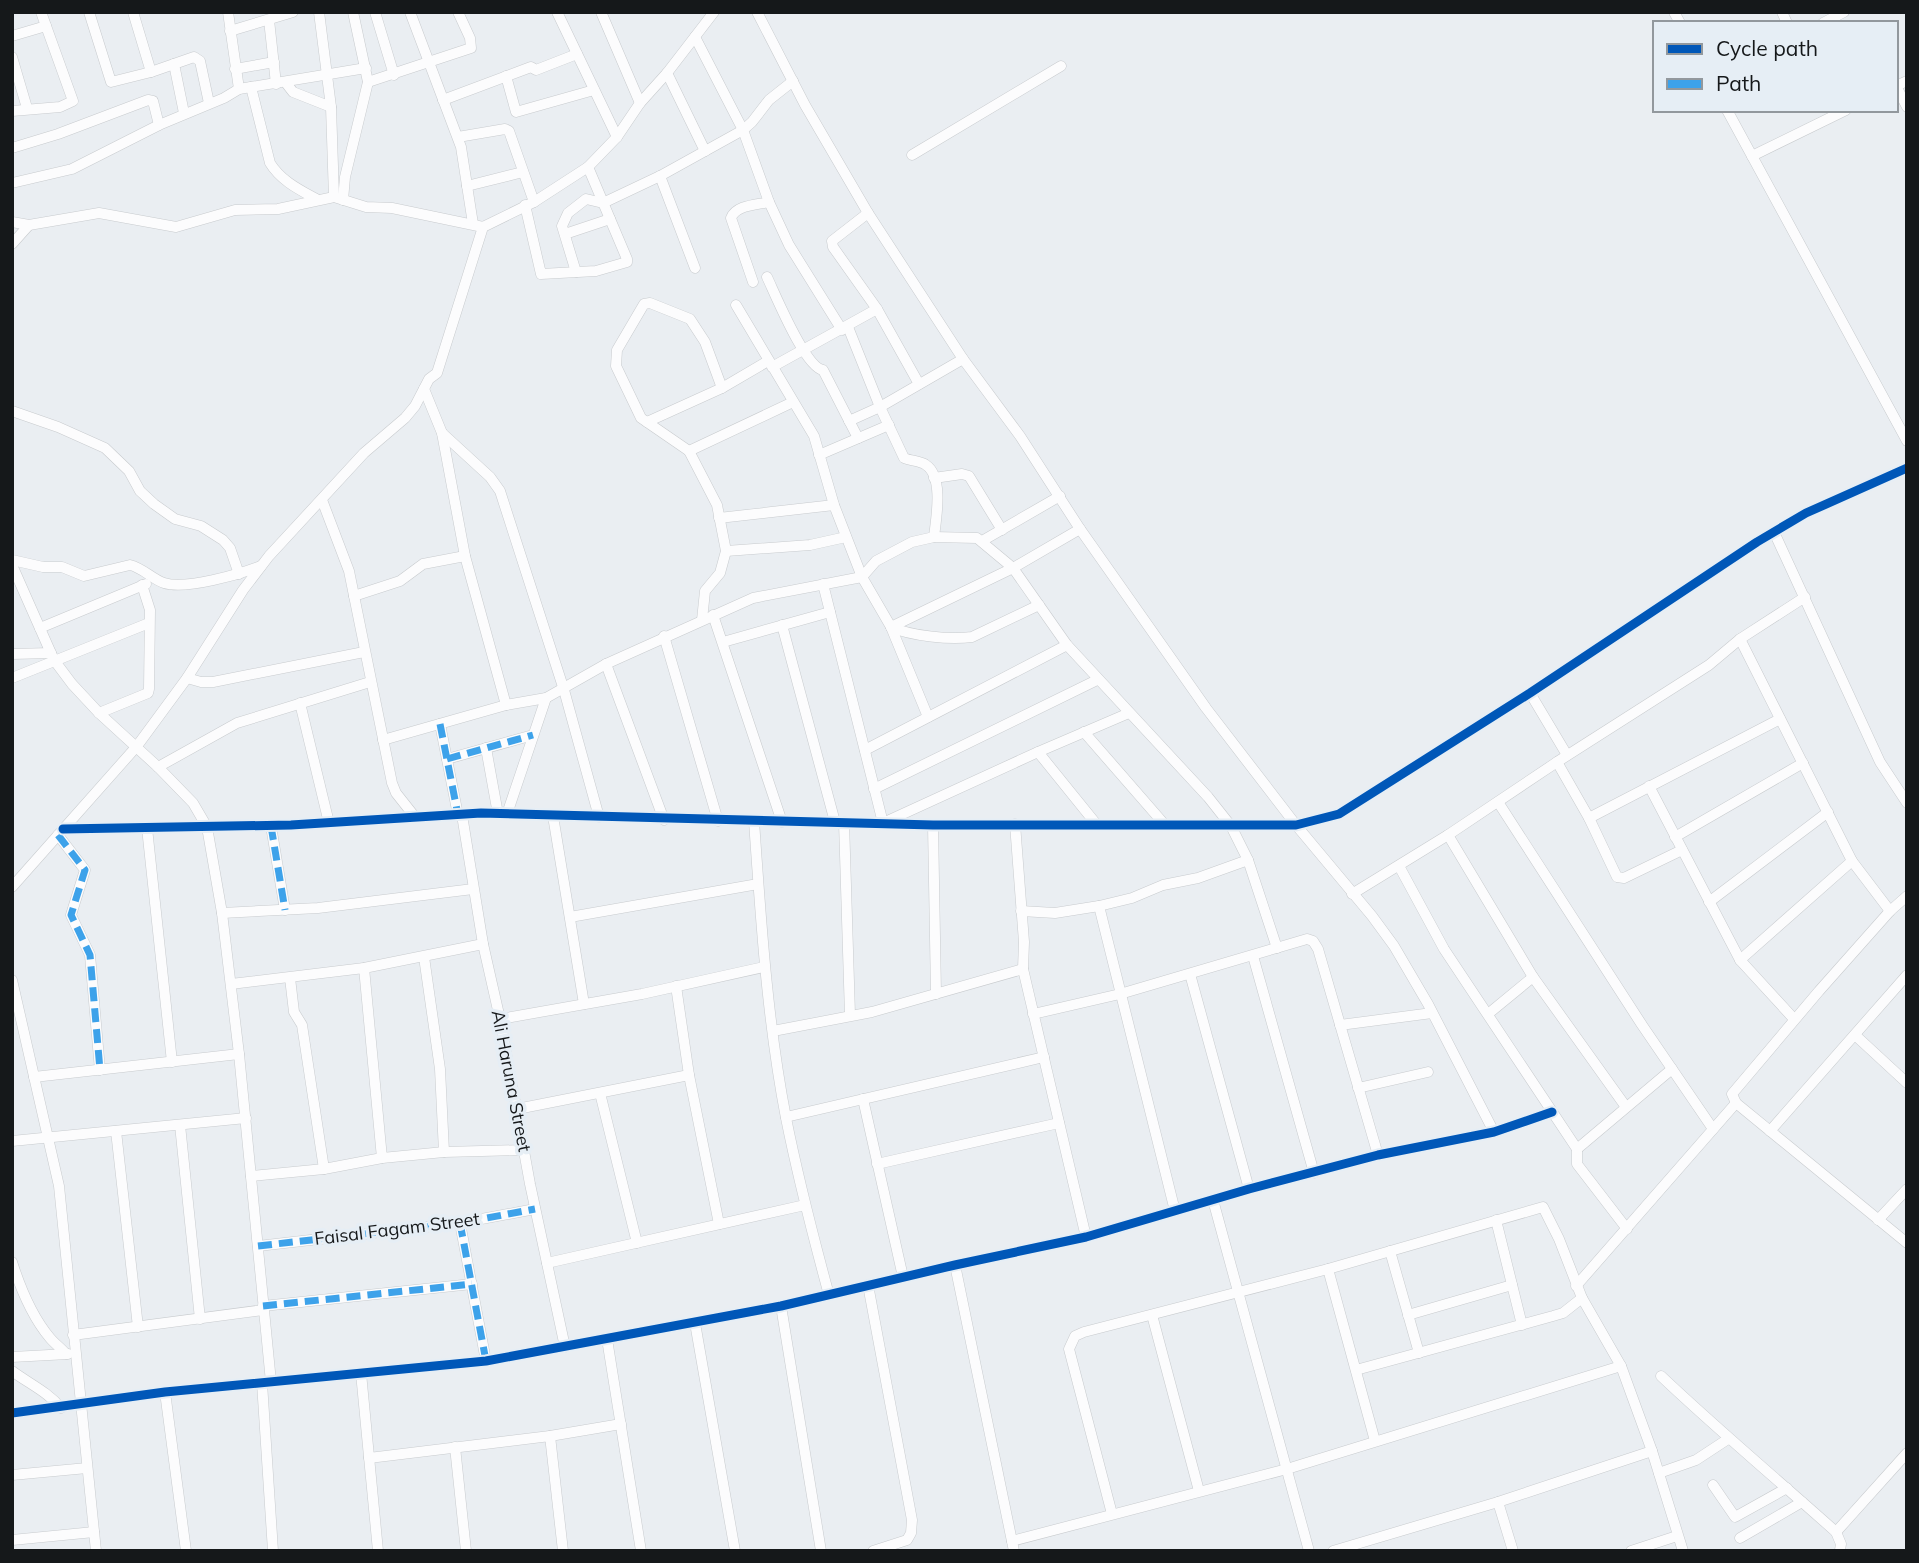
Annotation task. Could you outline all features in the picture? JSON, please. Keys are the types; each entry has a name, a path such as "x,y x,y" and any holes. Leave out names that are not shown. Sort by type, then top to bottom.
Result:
{"street":[{"path":"12,111 60,107 73,102 41,12"},
{"path":"89,12 111,82 194,57 198,58 209,103"},
{"path":"133,12 151,72"},
{"path":"228,12 239,89"},
{"path":"230,31 293,12"},
{"path":"319,12 339,198"},
{"path":"339,198 368,82 354,12"},
{"path":"375,12 394,75"},
{"path":"13,885 137,746 187,678 261,566 364,453 405,418 430,380 478,226 458,137 410,12"},
{"path":"368,82 471,48 470,38 458,12"},
{"path":"557,12 617,137"},
{"path":"601,12 640,103"},
{"path":"12,222 29,225 99,213 176,227 235,210 278,209 339,198 366,206 392,208 478,226 530,204 588,167 617,137 640,103 667,73 713,12"},
{"path":"757,12 868,214 963,359 1020,436 1080,529 1206,708 1394,946 1494,1132"},
{"path":"1827,21 1844,12"},
{"path":"269,20 274,62 281,83 293,92 331,107"},
{"path":"12,36 46,26"},
{"path":"695,37 743,130 769,202 792,249 845,329 904,458 925,464 934,478 938,495 934,537"},
{"path":"443,100 531,67 536,70 577,54"},
{"path":"12,57 27,108"},
{"path":"235,69 274,62"},
{"path":"174,64 184,113"},
{"path":"912,155 1061,66"},
{"path":"12,183 72,169 184,113 239,89 366,68"},
{"path":"667,73 705,151"},
{"path":"506,76 516,112 594,90"},
{"path":"576,272 562,226 573,208 586,200 603,203 660,176 743,130 769,100 793,81"},
{"path":"251,87 270,163 275,172 318,200"},
{"path":"1898,90 1907,107"},
{"path":"12,148 58,134 148,100 153,102 159,125"},
{"path":"1728,112 1906,436"},
{"path":"1752,156 1829,114"},
{"path":"458,137 508,129 523,172 541,274 602,270 628,260 588,167"},
{"path":"467,186 523,172"},
{"path":"660,176 695,268"},
{"path":"753,282 731,214 736,210 769,202"},
{"path":"868,214 832,241 832,244 877,309 919,384"},
{"path":"565,234 610,219"},
{"path":"12,244 29,225"},
{"path":"767,277 804,351 816,368 823,370 858,438"},
{"path":"702,620 705,591 720,573 726,551 717,505 689,451 637,412 616,366 617,350 646,303 690,319 705,342 722,388"},
{"path":"736,305 814,436 834,505 862,577 891,627 928,717"},
{"path":"648,422 770,364 804,351 877,309"},
{"path":"849,421 880,407 963,359"},
{"path":"430,380 465,556 506,705"},
{"path":"689,451 793,402"},
{"path":"12,411 58,426 105,448 129,471 140,491 154,504 175,519 201,526 223,540 230,548 239,574"},
{"path":"819,455 889,425"},
{"path":"442,433 489,477 500,491 564,690 599,817"},
{"path":"61,832 271,826 503,814 933,825 1296,825 1339,814 1530,693 1774,532 1806,513 1907,468"},
{"path":"934,478 962,474 970,476 1002,530"},
{"path":"982,541 1060,496"},
{"path":"322,500 345,558 392,783 396,793 415,817"},
{"path":"719,517 834,505"},
{"path":"891,627 1013,568 1080,529"},
{"path":"1774,532 1880,762 1907,803"},
{"path":"726,551 818,544 846,537"},
{"path":"383,740 506,705 546,698 606,664 753,598 862,577 869,566 896,549 934,537 971,537 982,541 1013,568 1067,645 1231,825 1248,860 1276,948"},
{"path":"354,596 400,581 423,564 465,556"},
{"path":"12,562 62,567 84,576 130,565 170,584 188,584 239,574 261,566"},
{"path":"12,562 53,657 72,684 193,803 207,827 231,984 258,1246 274,1551"},
{"path":"40,628 156,579"},
{"path":"823,584 883,823"},
{"path":"99,713 148,694 150,610 142,585"},
{"path":"1352,894 1448,835 1709,665 1740,639 1805,597"},
{"path":"891,627 899,631 937,636 972,637 1039,605"},
{"path":"723,642 830,612"},
{"path":"713,615 782,822"},
{"path":"12,678 53,657 149,623"},
{"path":"782,625 840,822 850,1015"},
{"path":"664,636 718,821"},
{"path":"1740,639 1852,861 1890,911"},
{"path":"864,750 1067,645"},
{"path":"187,678 213,682 365,652"},
{"path":"12,654 53,657"},
{"path":"606,664 664,820"},
{"path":"874,789 1097,680"},
{"path":"159,767 237,723 370,682"},
{"path":"1530,693 1567,755"},
{"path":"503,814 546,698"},
{"path":"300,704 329,823"},
{"path":"883,823 1129,713"},
{"path":"1589,818 1780,719"},
{"name":"Ali Haruna Street","path":"440,723 460,815 482,944 500,1019 565,1348"},
{"path":"1084,732 1165,825"},
{"path":"447,759 533,736"},
{"path":"486,748 503,814"},
{"path":"1038,752 1097,825"},
{"path":"1557,762 1589,818 1617,877 1620,879 1682,850"},
{"path":"1675,837 1802,763"},
{"path":"1649,786 1740,960 1794,1019"},
{"path":"1498,802 1713,1129"},
{"path":"1709,902 1828,812"},
{"path":"553,816 584,1004"},
{"path":"754,821 764,967 786,1117 805,1205 829,1294"},
{"path":"1015,824 1024,942 1023,968 1086,1237"},
{"path":"933,825 936,994"},
{"path":"271,826 285,910"},
{"path":"147,828 172,1062"},
{"path":"61,832 85,870 71,915 90,955 100,1070"},
{"path":"1448,835 1532,977 1626,1107"},
{"path":"1021,911 1055,913 1098,906 1132,898 1163,885 1198,878 1248,860"},
{"path":"1740,960 1852,861"},
{"path":"1399,866 1444,949 1577,1149 1577,1164 1627,1229"},
{"path":"570,917 758,884"},
{"path":"222,913 318,908 473,889"},
{"path":"1907,896 1890,911 1794,1019 1733,1090 1732,1098 1907,1243"},
{"path":"1098,906 1175,1211"},
{"path":"1033,1014 1120,994 1307,939 1313,941 1318,949 1378,1155"},
{"path":"231,984 365,968 482,944"},
{"path":"1253,956 1314,1173"},
{"path":"424,957 440,1069 444,1153"},
{"path":"500,1019 764,967"},
{"path":"365,968 382,1158"},
{"path":"773,1031 872,1012 1023,968"},
{"path":"1190,974 1249,1189"},
{"path":"1488,1014 1532,977"},
{"path":"290,978 294,1012 302,1025 324,1169"},
{"path":"1770,1131 1906,979"},
{"path":"12,980 59,1186 74,1335 71,1354 80,1406 96,1551"},
{"path":"676,986 689,1075 719,1224"},
{"path":"1340,1025 1432,1013"},
{"path":"12,1037 24,1034"},
{"path":"1855,1035 1907,1083"},
{"path":"34,1077 239,1054"},
{"path":"786,1117 1044,1057"},
{"path":"1577,1149 1672,1069"},
{"path":"1358,1088 1428,1072"},
{"path":"517,1109 689,1075"},
{"path":"600,1093 637,1243"},
{"path":"863,1099 903,1277"},
{"path":"1576,1286 1736,1103"},
{"path":"12,1413 80,1406 165,1392 486,1361 695,1323 1086,1237 1249,1189 1378,1155 1494,1132 1552,1112"},
{"path":"12,1141 246,1118"},
{"path":"877,1164 1059,1124"},
{"path":"180,1125 200,1319"},
{"path":"116,1131 138,1327"},
{"path":"251,1176 324,1169 382,1158 524,1150"},
{"path":"1878,1220 1907,1189"},
{"path":"1213,1200 1309,1551"},
{"path":"547,1263 805,1205"},
{"path":"1112,1514 1069,1349 1076,1336 1328,1269 1543,1207 1556,1232 1576,1286 1621,1366 1652,1451 1683,1551"},
{"name":"Faisal Fagam Street","path":"258,1246 460,1223 536,1209"},
{"path":"1496,1220 1522,1325"},
{"path":"460,1223 486,1361"},
{"path":"1390,1251 1419,1353"},
{"path":"12,1262 18,1280 49,1337 71,1354"},
{"path":"955,1265 1013,1546 1112,1514 1287,1469 1621,1366"},
{"path":"1328,1269 1375,1441"},
{"path":"74,1335 263,1308 472,1284"},
{"path":"1408,1315 1512,1284"},
{"path":"868,1285 912,1520 907,1541 873,1551"},
{"path":"1356,1370 1563,1313 1582,1298"},
{"path":"781,1306 821,1551"},
{"path":"1152,1315 1199,1491"},
{"path":"695,1323 735,1551"},
{"path":"607,1339 641,1551"},
{"path":"12,1357 71,1354"},
{"path":"12,1371 50,1396 61,1408"},
{"path":"361,1373 378,1551"},
{"path":"1661,1376 1728,1439 1836,1532 1842,1544 1839,1550"},
{"path":"165,1392 187,1551"},
{"path":"369,1458 550,1436 621,1424"},
{"path":"550,1436 563,1551"},
{"path":"1659,1473 1696,1460 1728,1439"},
{"path":"455,1447 466,1551"},
{"path":"1336,1550 1498,1502 1652,1451"},
{"path":"1836,1532 1905,1459"},
{"path":"12,1475 87,1468"},
{"path":"1713,1485 1735,1517 1787,1488"},
{"path":"1498,1502 1513,1551"},
{"path":"1740,1538 1802,1502"},
{"path":"12,1540 94,1532"},
{"path":"1631,1551 1677,1536"}],"marked path":[{"path":"440,724 458,815"},
{"path":"447,759 533,735"},
{"path":"271,826 285,910"},
{"path":"58,835 85,870 71,915 90,955 100,1070"},
{"path":"258,1246 460,1223 535,1209"},
{"path":"460,1223 486,1361"},
{"path":"263,1306 472,1284"}],"cycle path":[{"path":"63,829 291,825 481,813 933,825 1296,825 1339,814 1530,693 1757,542 1806,513 1907,468"},
{"path":"12,1413 165,1392 486,1361 781,1306 1086,1237 1249,1189 1378,1155 1494,1132 1552,1112"}]}
